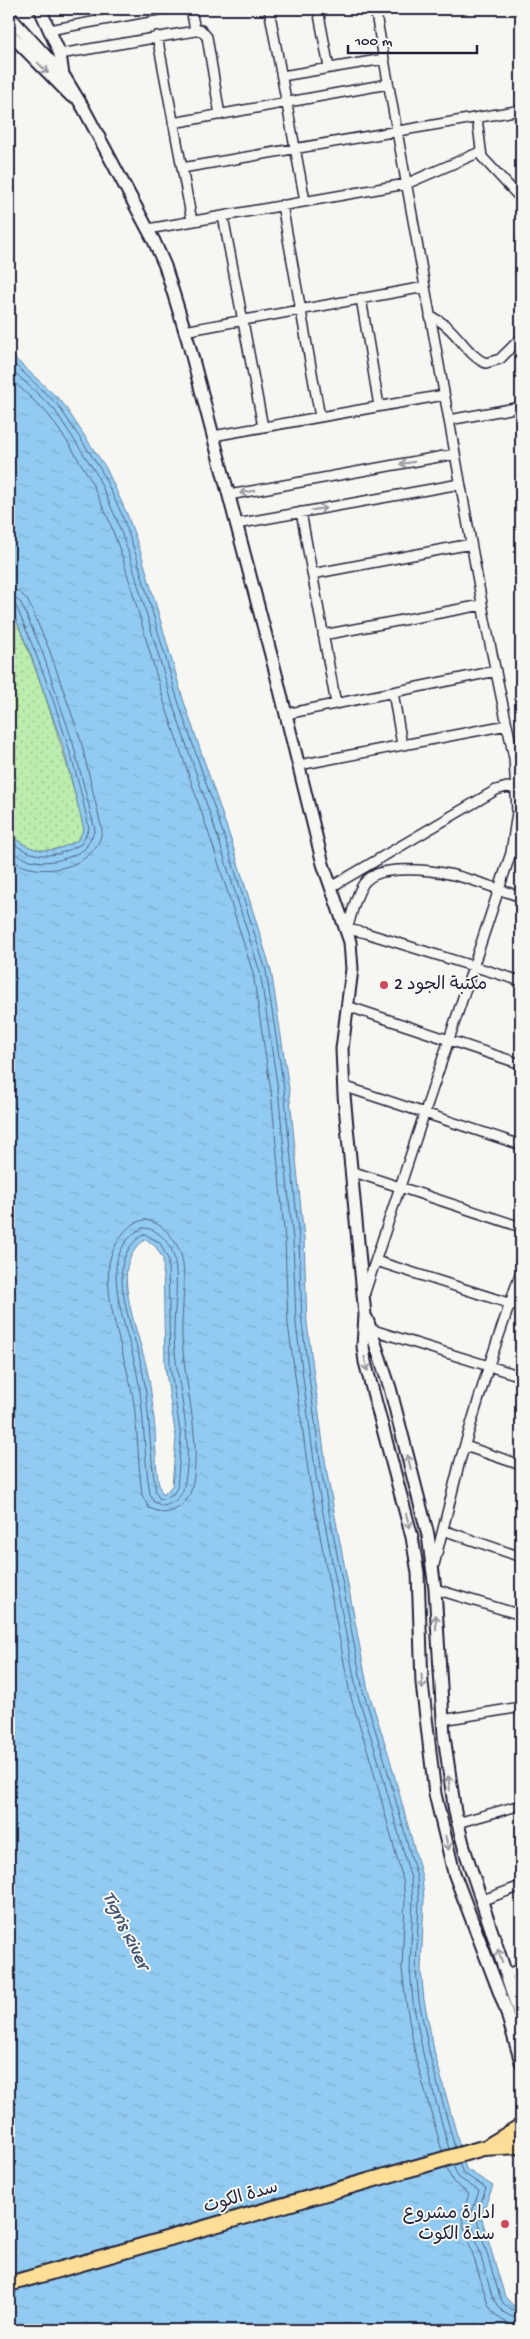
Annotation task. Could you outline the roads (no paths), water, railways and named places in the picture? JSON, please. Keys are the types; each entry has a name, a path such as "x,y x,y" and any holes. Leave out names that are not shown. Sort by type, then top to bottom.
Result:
{"main road":[{"path":"40,9 60,54 63,82"},
{"path":"9,16 84,109 148,229 165,266 213,436 286,714 323,864 347,929 352,969 342,1049 351,1172 365,1316 363,1346 365,1362 412,1537 418,1573 422,1683 435,1794 454,1872 505,2007 521,2062"},
{"path":"9,34 63,82"},
{"path":"365,1316 390,1388 428,1535 435,1588 442,1720 450,1791 457,1823 521,2019"},
{"path":"478,1934 491,1929"},
{"path":"486,2147 521,2126"},
{"path":"486,2147 521,2146"},
{"name":"سدة الكوت","path":"9,2284 486,2147"}],"street":[{"path":"49,30 163,9"},
{"path":"191,9 195,30"},
{"path":"269,9 305,202"},
{"path":"318,9 329,68"},
{"path":"363,1297 498,890 515,831 518,789 514,758 482,605 388,84 375,9 380,9"},
{"path":"60,54 201,30 207,35 220,115"},
{"path":"157,36 192,221"},
{"path":"282,76 384,59"},
{"path":"174,123 388,84"},
{"path":"182,168 521,110"},
{"path":"477,118 480,152 484,160 521,199"},
{"path":"148,229 406,184 480,152"},
{"path":"282,206 320,417"},
{"path":"223,216 263,427"},
{"path":"184,330 425,286"},
{"path":"361,298 379,406"},
{"path":"430,317 444,324 479,358 486,362 500,358 521,338"},
{"path":"213,436 444,394"},
{"path":"449,420 521,407"},
{"path":"228,495 455,454"},
{"path":"236,524 460,484"},
{"path":"301,512 336,704"},
{"path":"312,574 471,544"},
{"path":"323,635 482,605"},
{"path":"286,714 496,671"},
{"path":"393,692 402,745"},
{"path":"299,765 507,725"},
{"path":"332,887 496,790 507,787 518,789"},
{"path":"521,898 465,877 439,871 410,870 383,872 369,878 361,889 347,929 474,965 521,981"},
{"path":"347,1006 521,1064"},
{"path":"344,1086 521,1145"},
{"path":"351,1172 521,1227"},
{"path":"376,1261 521,1307"},
{"path":"433,1567 489,1365 521,1271"},
{"path":"370,1329 521,1376"},
{"path":"465,1446 521,1465"},
{"path":"443,1530 521,1557"},
{"path":"435,1588 521,1615"},
{"path":"442,1720 521,1707"},
{"path":"457,1823 521,1805"},
{"path":"483,1900 521,1886"},
{"path":"506,1974 521,1969"}],"water":[{"name":"Tigris River","path":"9,353 62,402 106,468 127,514 141,553 183,699 231,840 271,970 289,1089 304,1239 307,1323 327,1474 368,1690 389,1756 422,1877 424,1900 421,1969 424,2000 435,2055 466,2169 493,2186 481,2216 505,2297 514,2306 521,2306 521,2330 9,2330 9,834 34,849 51,850 78,840 84,829 63,746 31,655 9,603","holes":["146,1239 156,1247 163,1259 165,1366 176,1438 172,1486 163,1495 157,1473 153,1405 149,1381 129,1304 126,1279 130,1259 140,1244"]}],"place":[{"name":"مكتبة الجود 2","path":"384,985"},
{"name":"ادارة مشروع سدة الكوت","path":"505,2224"}]}
